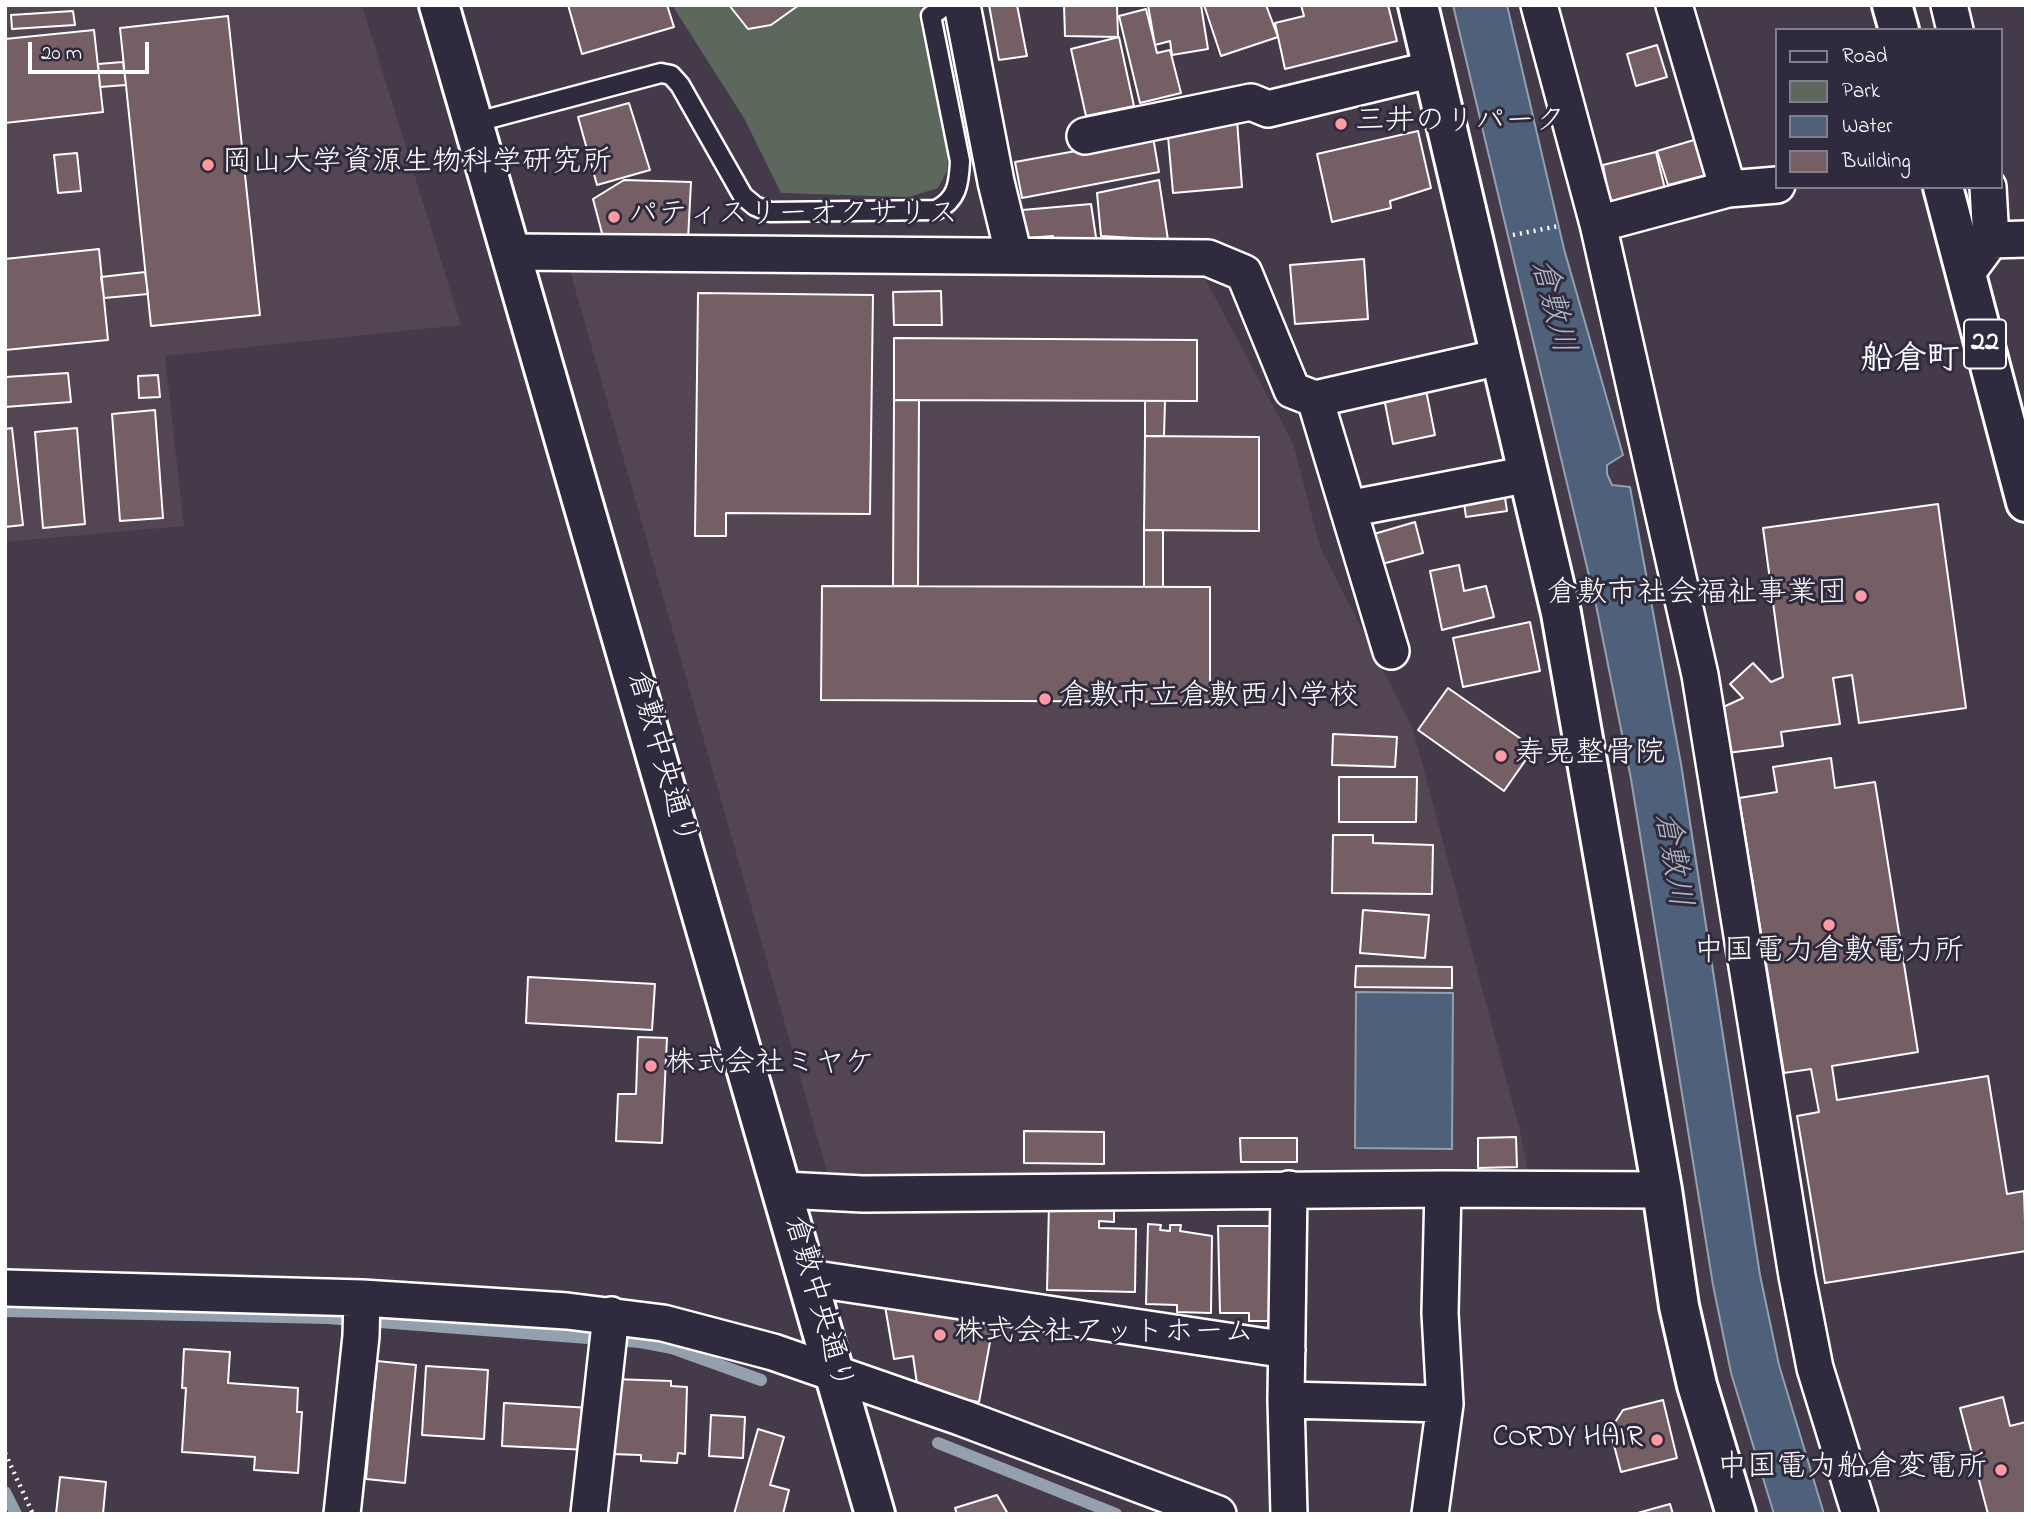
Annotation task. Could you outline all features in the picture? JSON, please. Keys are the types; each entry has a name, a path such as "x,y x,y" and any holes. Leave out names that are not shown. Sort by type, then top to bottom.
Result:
{"street":[{"name":"倉敷中央通り","path":"439,5 513,252 875,1514"},
{"path":"1418,5 1564,626 1662,1190 1679,1306 1697,1385 1736,1514"},
{"path":"1539,5 1583,224 1700,675 1797,1276 1815,1368 1860,1514"},
{"path":"1674,5 1728,189"},
{"path":"1892,5 1898,28"},
{"path":"1950,5 1955,28"},
{"path":"953,6 1014,256"},
{"path":"1085,136 1251,102 1268,109 1433,69"},
{"path":"1583,224 1728,189 1776,185"},
{"name":"22","path":"1944,189 2026,502"},
{"path":"1966,274 1992,240 1988,189"},
{"path":"1992,240 2026,239"},
{"path":"513,252 1208,258 1244,274 1292,390 1315,399 1500,357"},
{"path":"1315,399 1391,651"},
{"path":"1348,509 1529,474"},
{"path":"784,1190 863,1194 1289,1189 1662,1190"},
{"path":"1289,1189 1286,1400 1289,1514"},
{"path":"1430,1514 1446,1404 1440,1313 1443,1189"},
{"path":"808,1278 1287,1350"},
{"path":"5,1288 609,1332 715,1335 960,1416 1218,1514"},
{"path":"342,1514 362,1314"},
{"path":"589,1514 609,1332"},
{"path":"1286,1400 1446,1404"}],"lane":[{"path":"473,123 661,73 671,75 680,85 743,196 755,206 770,212 936,210 954,197 960,162 931,16 953,6"}],"path":[{"path":"1503,237 1583,224"},
{"path":"5,1453 33,1514"}],"shaded area":[{"name":"岡山大学資源生物科学研究所","path":"5,5 362,5 461,325 165,356 184,526 5,542"},
{"name":"倉敷市立倉敷西小学校","path":"570,271 1203,275 1293,443 1320,547 1413,729 1520,1131 1529,1178 828,1175"}],"green space":[{"path":"672,5 921,5 919,17 948,153 947,171 938,188 909,197 781,193 744,118"}],"water":[{"name":"倉敷川","path":"1453,5 1507,5 1564,249 1623,455 1607,465 1607,474 1612,485 1630,487 1681,764 1760,1275 1779,1365 1824,1514 1774,1514 1731,1373 1713,1285 1631,779 1596,605"},
{"path":"1356,992 1453,993 1452,1149 1355,1148"}],"building":[{"path":"568,5 667,5 674,27 582,54"},
{"path":"729,5 799,5 771,25 748,29"},
{"path":"989,5 1017,5 1027,56 999,60"},
{"path":"1064,5 1117,5 1118,37 1065,36"},
{"path":"1148,5 1201,5 1208,49 1172,55 1170,41 1155,45"},
{"path":"1204,5 1266,5 1278,37 1221,56"},
{"path":"1301,5 1388,5 1397,41 1285,69 1275,23 1304,16"},
{"path":"1146,9 1157,53 1170,50 1181,93 1140,103 1119,16"},
{"path":"73,11 75,25 12,29 11,15"},
{"path":"228,16 260,315 151,326 120,28"},
{"path":"94,30 103,112 5,123 5,39"},
{"path":"1119,37 1134,106 1086,116 1071,49"},
{"path":"1657,45 1667,77 1636,86 1627,54"},
{"path":"123,62 126,85 100,87 98,64"},
{"path":"629,103 650,170 597,185 578,117"},
{"path":"1237,120 1242,187 1173,193 1167,125"},
{"path":"1418,131 1431,188 1390,201 1391,208 1332,222 1317,154"},
{"path":"1153,137 1159,172 1022,198 1015,162"},
{"path":"1704,137 1714,173 1668,185 1657,151"},
{"path":"1656,152 1665,189 1610,203 1603,165"},
{"path":"77,153 81,191 58,193 54,155"},
{"path":"624,180 691,182 688,240 603,237 593,199"},
{"path":"1159,180 1168,240 1101,236 1097,193"},
{"path":"1091,204 1097,244 1053,242 1053,236 1027,238 1022,210"},
{"path":"99,249 108,340 5,350 5,259"},
{"path":"1364,259 1368,319 1295,324 1290,265"},
{"path":"145,272 148,294 104,298 101,277"},
{"path":"941,291 942,325 894,325 893,292"},
{"path":"698,293 873,295 870,514 726,513 726,536 695,536"},
{"path":"894,338 1197,340 1197,401 894,400"},
{"path":"68,373 71,402 5,407 5,377"},
{"path":"158,375 160,397 139,398 138,376"},
{"path":"1426,390 1435,435 1393,444 1384,398"},
{"path":"894,400 919,400 918,586 893,586"},
{"path":"1145,401 1165,401 1164,436 1145,436"},
{"path":"155,410 163,518 120,521 112,414"},
{"path":"12,428 23,525 5,527 5,429"},
{"path":"77,428 85,524 43,528 35,432"},
{"path":"1145,436 1259,437 1259,531 1144,530"},
{"path":"1503,484 1507,511 1466,517 1462,489"},
{"name":"倉敷市社会福祉事業団","path":"1938,504 1966,708 1859,723 1852,675 1833,678 1840,724 1781,732 1783,746 1727,753 1721,708 1743,698 1730,684 1753,663 1771,682 1783,677 1763,528"},
{"path":"1415,522 1423,553 1382,564 1374,534"},
{"path":"1144,530 1163,530 1163,587 1144,587"},
{"path":"1459,565 1464,591 1486,586 1494,617 1442,630 1430,571"},
{"path":"822,586 1210,587 1210,702 821,700"},
{"path":"1530,622 1540,671 1463,687 1453,638"},
{"path":"1448,688 1534,748 1504,791 1418,730"},
{"path":"1333,734 1397,737 1395,767 1332,765"},
{"name":"中国電力倉敷電力所","path":"1831,758 1835,788 1875,782 1918,1052 1832,1066 1837,1100 1988,1076 2007,1194 2024,1191 2026,1251 1825,1283 1797,1116 1819,1112 1811,1069 1784,1073 1739,798 1777,792 1773,767"},
{"path":"1339,777 1417,777 1416,822 1339,822"},
{"path":"1333,835 1373,835 1373,843 1433,845 1432,894 1332,893"},
{"path":"1363,910 1429,915 1425,958 1360,953"},
{"path":"1356,966 1452,967 1452,988 1355,987"},
{"path":"528,977 655,984 652,1030 526,1023"},
{"name":"株式会社ミヤケ","path":"638,1037 667,1038 662,1143 616,1141 618,1094 636,1094"},
{"path":"1024,1131 1104,1132 1104,1164 1024,1163"},
{"path":"1516,1137 1517,1167 1478,1168 1478,1138"},
{"path":"1240,1138 1297,1138 1297,1162 1241,1162"},
{"path":"1049,1204 1114,1205 1114,1222 1099,1221 1099,1228 1136,1229 1135,1292 1047,1290"},
{"path":"1148,1224 1161,1225 1160,1230 1170,1231 1170,1225 1181,1225 1180,1231 1212,1236 1211,1313 1177,1312 1177,1305 1146,1304"},
{"path":"1218,1226 1281,1226 1275,1321 1249,1321 1249,1313 1220,1313"},
{"name":"株式会社アットホーム","path":"883,1294 995,1315 979,1402 918,1391 913,1356 894,1359"},
{"path":"184,1349 230,1352 228,1383 298,1388 297,1412 302,1412 298,1473 254,1470 255,1457 182,1452 186,1388 182,1388"},
{"path":"377,1361 416,1365 405,1483 366,1479"},
{"path":"426,1366 488,1370 484,1439 422,1435"},
{"path":"613,1379 671,1381 671,1386 687,1387 685,1454 678,1453 677,1463 641,1461 641,1455 610,1454"},
{"name":"中国電力船倉変電所","path":"2003,1397 2010,1426 2026,1422 2026,1514 1988,1514 1960,1408"},
{"path":"1663,1400 1677,1458 1621,1472 1610,1430 1623,1410"},
{"path":"504,1403 591,1408 589,1450 502,1446"},
{"path":"711,1415 745,1417 743,1458 709,1456"},
{"path":"758,1429 784,1437 770,1485 789,1490 783,1514 734,1514"},
{"path":"60,1477 106,1482 103,1514 56,1514"},
{"path":"997,1495 1008,1514 957,1514 955,1508"},
{"path":"1670,1504 1673,1514 1634,1514"}],"waterway":[{"path":"5,1311 328,1318 640,1342 672,1348 761,1380"},
{"path":"938,1443 1116,1514"},
{"path":"5,1492 16,1514"}],"place":[{"name":"三井のリパーク","path":"1341,124"},
{"name":"岡山大学資源生物科学研究所","path":"208,165"},
{"name":"パティスリーオクサリス","path":"614,217"},
{"name":"倉敷市社会福祉事業団","path":"1861,596"},
{"name":"倉敷市立倉敷西小学校","path":"1045,699"},
{"name":"寿晃整骨院","path":"1501,756"},
{"name":"中国電力倉敷電力所","path":"1829,925"},
{"name":"株式会社ミヤケ","path":"651,1066"},
{"name":"株式会社アットホーム","path":"940,1335"},
{"name":"CORDY HAIR","path":"1657,1440"},
{"name":"中国電力船倉変電所","path":"2001,1470"}],"district":[{"name":"船倉町","path":"1910,363"}]}
